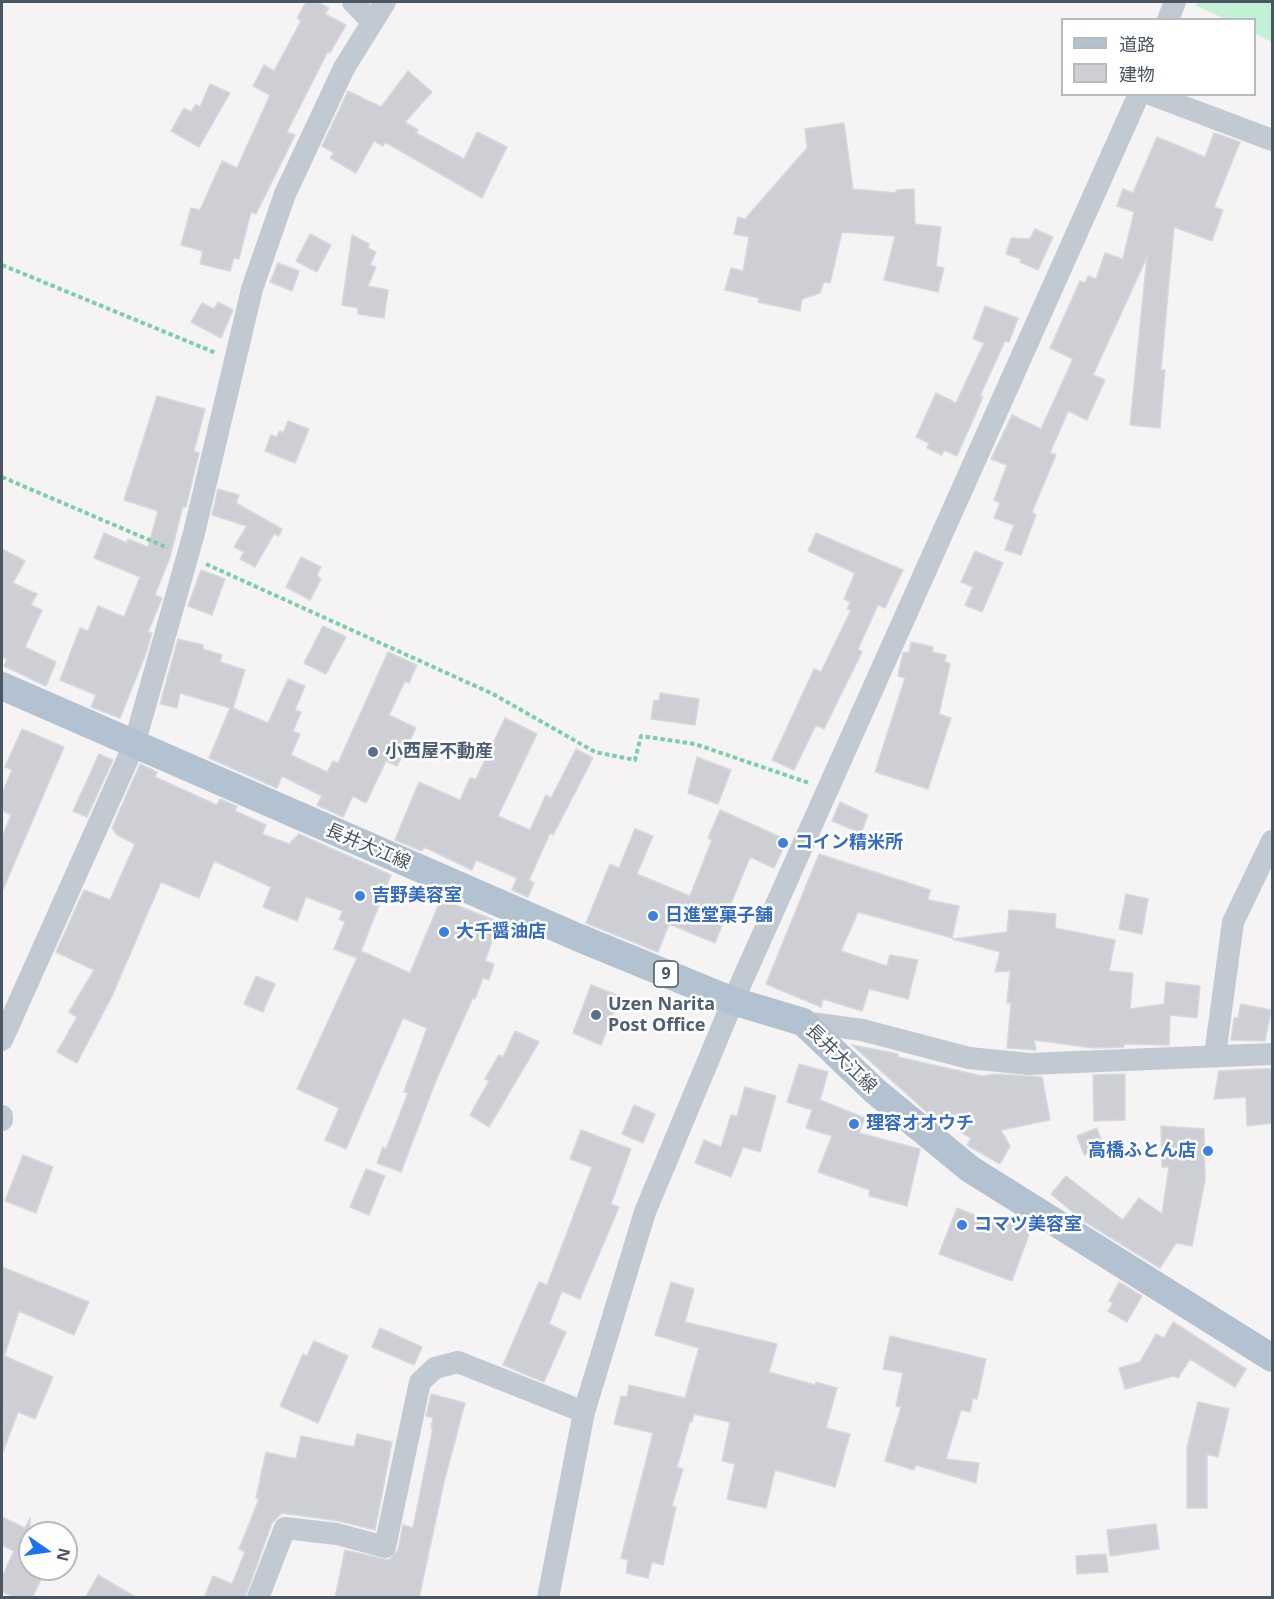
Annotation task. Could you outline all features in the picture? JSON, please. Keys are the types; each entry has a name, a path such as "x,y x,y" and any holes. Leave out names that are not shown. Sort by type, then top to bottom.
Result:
{"main road":[{"name":"長井大江線","path":"2,686 577,937 733,1001 803,1022 875,1091 970,1169 1272,1358"}],"street":[{"path":"353,2 371,21"},
{"path":"2,1040 134,745 188,556 233,360 252,289 285,194 344,68 371,21 385,2"},
{"path":"1169,18 1175,2"},
{"path":"548,1598 584,1412 645,1212 733,1001 1138,96"},
{"path":"1155,96 1272,140"},
{"path":"1215,1055 1233,921 1272,841"},
{"path":"803,1022 862,1030 969,1058 1029,1064 1272,1054"},
{"path":"258,1598 285,1528 337,1534 385,1547 420,1382 435,1368 458,1362 584,1412"}],"path":[{"path":"2,265 233,360"},
{"path":"2,477 188,556 493,694 595,752 635,760 641,736 695,744 827,789"}],"green space":[{"path":"1198,2 1272,2 1272,42 1256,34 1256,18 1223,18 1195,5"}],"building":[{"path":"306,2 317,2 329,8 325,14 346,25 330,53 328,51 287,132 295,135 256,214 251,212 239,259 234,258 230,271 200,264 203,251 181,245 191,208 200,210 222,161 237,168 270,95 253,86 264,65 274,71 301,21 297,18"},
{"path":"408,71 432,92 405,122 418,130 416,133 464,159 477,132 507,147 482,198 385,142 383,146 374,141 356,173 330,158 334,153 322,146 348,91 381,107"},
{"path":"210,84 230,93 199,147 171,131 184,108 191,112 196,104 200,107"},
{"path":"844,123 853,189 897,193 896,190 914,189 915,224 941,227 936,266 944,268 938,292 884,280 895,236 842,232 830,283 824,282 820,293 802,299 800,311 758,302 759,298 725,290 731,268 743,271 749,237 734,234 738,217 745,219 807,148 805,129"},
{"path":"1214,133 1240,142 1214,207 1223,210 1212,241 1174,227 1161,370 1165,370 1160,428 1130,425 1147,257 1093,375 1105,380 1087,420 1068,411 1050,453 1056,455 1032,512 1036,515 1021,555 1005,550 1014,525 994,518 1000,503 994,500 1007,465 991,459 1012,415 1041,429 1073,359 1050,348 1080,281 1085,283 1088,276 1096,279 1105,253 1123,259 1134,212 1117,206 1123,189 1133,193 1157,137 1205,157"},
{"path":"1035,229 1053,237 1038,270 1020,262 1021,259 1006,254 1011,238 1030,239"},
{"path":"310,234 331,245 317,272 296,261"},
{"path":"352,235 369,244 368,248 376,252 370,265 376,267 368,286 388,290 384,318 358,314 358,308 342,305"},
{"path":"278,263 299,271 292,291 270,282"},
{"path":"218,302 233,310 221,338 191,322 202,303 214,309"},
{"path":"985,306 1018,318 1009,342 1005,341 980,396 983,397 957,456 944,450 942,455 927,448 929,443 916,437 936,393 956,403 984,343 973,339"},
{"path":"157,396 205,409 194,451 199,453 186,507 183,506 170,557 155,595 162,598 148,632 152,633 145,656 120,718 91,707 96,695 60,680 80,628 88,631 98,606 124,617 140,577 94,558 104,533 127,543 128,539 148,547 158,511 124,500"},
{"path":"288,421 309,429 295,463 265,451 271,435 277,437 279,431 283,433"},
{"path":"218,489 239,495 236,503 282,529 279,536 274,534 255,567 240,559 244,552 234,547 247,526 212,515"},
{"path":"816,533 903,570 885,608 878,605 858,649 862,652 824,729 816,725 794,770 772,760 814,669 821,672 851,610 847,609 850,602 844,599 855,573 808,551"},
{"path":"2,549 25,561 13,583 37,594 31,605 42,610 25,647 56,662 46,686 4,666 7,659 2,657"},
{"path":"975,551 1003,563 982,612 965,605 973,587 961,582"},
{"path":"301,557 321,567 317,575 321,579 310,600 286,587"},
{"path":"201,570 225,579 212,615 188,606"},
{"path":"323,626 346,637 326,674 304,663"},
{"path":"178,639 203,645 203,649 222,655 220,662 245,670 233,708 268,723 288,679 305,686 295,710 301,712 293,731 300,734 291,755 327,772 333,761 338,763 388,652 417,665 409,683 405,681 389,715 416,728 397,766 386,761 366,803 353,796 343,817 317,805 322,796 282,776 277,788 209,758 230,708 180,693 177,708 160,704"},
{"path":"911,642 933,647 932,652 946,655 945,661 950,664 939,714 951,718 928,789 875,772 905,678 898,676 903,653 909,652"},
{"path":"660,693 699,699 695,725 651,719 654,700 659,701"},
{"path":"505,718 537,734 498,816 530,830 546,795 551,798 576,749 593,758 553,835 550,833 529,880 534,883 528,897 512,890 517,878 476,860 472,870 424,847 422,851 395,840 419,782 460,800 470,778 476,779"},
{"path":"22,729 64,747 2,892 2,837 11,815 2,810 2,794 12,770 5,767"},
{"path":"99,754 113,760 87,817 73,811"},
{"path":"697,757 731,770 718,804 688,793"},
{"path":"140,764 157,772 155,777 217,805 220,799 237,806 235,811 266,825 262,834 289,844 299,834 391,875 361,951 410,973 441,899 499,922 485,961 494,964 489,980 483,978 475,999 473,998 437,1078 401,1172 377,1163 383,1147 386,1149 408,1093 404,1092 427,1028 403,1018 346,1149 325,1140 339,1108 297,1089 357,958 334,949 345,922 339,919 343,911 306,897 297,921 263,907 271,887 214,861 199,898 161,882 112,996 77,1063 57,1052 77,1017 69,1012 94,970 56,952 84,890 110,900 135,844 117,835 112,828"},
{"path":"840,802 868,815 861,833 832,821"},
{"path":"720,810 787,840 774,868 750,857 715,943 669,924 658,952 586,923 610,864 619,868 635,829 653,836 637,874 690,896 712,840 708,838"},
{"path":"819,854 930,890 928,900 959,906 952,938 858,912 841,951 887,966 890,955 918,960 908,999 869,989 862,1011 823,999 821,1007 766,984"},
{"path":"1126,894 1148,899 1142,934 1119,929"},
{"path":"1009,910 1056,914 1055,928 1115,940 1109,971 1133,973 1130,1009 1164,1004 1166,982 1200,986 1197,1018 1170,1015 1169,1045 1124,1044 1124,1047 1093,1048 1034,1040 1036,1050 1007,1048 1011,1003 1007,1003 1010,971 995,972 1000,952 953,939 1007,932"},
{"path":"256,976 275,984 263,1012 244,1004"},
{"path":"591,985 620,996 601,1045 573,1033"},
{"path":"1241,1004 1271,1010 1265,1041 1231,1040 1234,1018 1238,1018"},
{"path":"515,1031 539,1042 489,1127 470,1115 489,1081 485,1079 499,1055 503,1057"},
{"path":"852,1045 898,1054 898,1057 982,1076 996,1074 1042,1077 1050,1120 1001,1130 1010,1146 1000,1164 967,1145 971,1138 959,1131 965,1122 929,1114"},
{"path":"799,1064 828,1072 820,1100 865,1118 859,1133 920,1149 907,1206 869,1196 870,1190 818,1172 832,1136 806,1128 812,1110 787,1102"},
{"path":"1272,1069 1272,1123 1247,1126 1246,1097 1214,1099 1219,1071"},
{"path":"1125,1074 1125,1120 1094,1121 1093,1075"},
{"path":"745,1087 776,1096 760,1152 743,1147 731,1177 695,1163 704,1140 721,1147 731,1115 737,1116"},
{"path":"634,1105 655,1114 643,1143 622,1134"},
{"path":"1161,1126 1204,1129 1205,1180 1192,1246 1176,1243 1160,1268 1082,1220 1051,1194 1066,1176 1123,1220 1139,1198 1162,1214 1169,1167 1162,1167"},
{"path":"1097,1128 1104,1148 1084,1155 1077,1136"},
{"path":"581,1130 631,1149 611,1204 619,1207 580,1299 562,1291 549,1324 566,1332 544,1382 503,1365 539,1282 547,1285 592,1167 570,1159"},
{"path":"23,1155 53,1167 36,1213 5,1201"},
{"path":"366,1169 385,1176 369,1215 350,1207"},
{"path":"957,1208 997,1224 999,1217 1031,1229 1012,1281 939,1254"},
{"path":"2,1267 89,1302 74,1335 19,1311 5,1354 2,1354"},
{"path":"671,1282 694,1289 685,1322 777,1344 769,1372 815,1385 816,1382 837,1388 826,1428 850,1434 835,1487 775,1470 766,1508 727,1499 735,1464 722,1461 730,1422 694,1414 677,1467 683,1469 672,1506 676,1507 663,1565 652,1562 648,1578 626,1573 628,1560 621,1558 653,1433 614,1424 621,1396 627,1397 629,1385 685,1398 699,1348 655,1335"},
{"path":"1119,1282 1142,1296 1127,1322 1108,1311 1113,1303 1109,1301"},
{"path":"1173,1322 1246,1369 1235,1387 1190,1359 1178,1378 1174,1376 1125,1389 1119,1368 1140,1362 1156,1334 1164,1338"},
{"path":"380,1328 422,1347 414,1365 372,1347"},
{"path":"890,1336 986,1359 977,1399 973,1398 970,1412 961,1410 946,1459 979,1463 976,1483 916,1465 914,1470 885,1461 901,1407 896,1406 903,1373 883,1369"},
{"path":"314,1341 348,1356 318,1423 280,1406 303,1354 307,1356"},
{"path":"2,1355 53,1377 35,1419 18,1412 3,1452"},
{"path":"431,1394 465,1403 444,1482 419,1598 335,1598 345,1550 389,1560 398,1550 403,1525 413,1528 433,1428 431,1428 433,1418 426,1416"},
{"path":"1198,1402 1229,1409 1218,1457 1207,1454 1207,1508 1187,1508 1187,1448"},
{"path":"357,1434 392,1442 375,1530 339,1521 282,1513 272,1523 245,1598 204,1598 213,1576 232,1584 245,1552 239,1549 259,1499 256,1498 266,1452 296,1459 301,1436 354,1447"},
{"path":"2,1517 18,1525 18,1581 40,1581 32,1598 15,1598 2,1591 2,1577 14,1551 2,1545"},
{"path":"1156,1524 1159,1549 1110,1556 1107,1530"},
{"path":"1106,1554 1108,1572 1077,1574 1076,1556"},
{"path":"98,1575 137,1598 85,1598"}],"place":[{"name":"小西屋不動産","path":"373,752"},
{"name":"コイン精米所","path":"783,843"},
{"name":"吉野美容室","path":"360,896"},
{"name":"日進堂菓子舗","path":"653,916"},
{"name":"大千醤油店","path":"444,932"},
{"name":"Uzen Narita Post Office","path":"596,1015"},
{"name":"理容オオウチ","path":"854,1124"},
{"name":"高橋ふとん店","path":"1208,1151"},
{"name":"コマツ美容室","path":"962,1225"}]}
